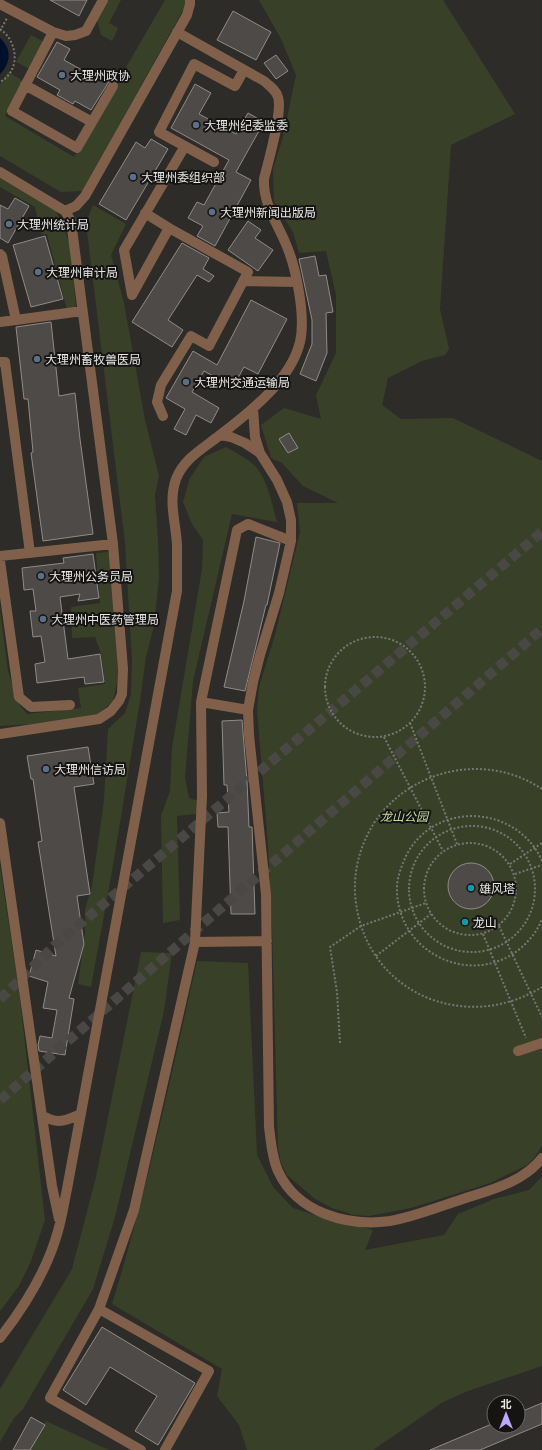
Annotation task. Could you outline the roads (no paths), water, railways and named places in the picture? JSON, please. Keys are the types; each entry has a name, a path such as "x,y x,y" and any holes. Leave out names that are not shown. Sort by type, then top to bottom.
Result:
{"street":[{"path":"0,4 53,32 66,36 75,35 86,31 103,0"},
{"path":"65,211 76,206 85,196 187,15 190,0"},
{"path":"53,32 12,111 77,148 113,86"},
{"path":"0,1338 20,1312 37,1284 52,1250 60,1223 177,591 177,545 173,513 174,489 181,469 188,460 253,408 289,370 296,355 302,333 297,282 290,253 269,209 264,188 264,179 280,109 278,97 272,87 177,32"},
{"path":"214,162 159,132 194,64 236,86 244,70"},
{"path":"25,85 92,122"},
{"path":"169,228 132,295 124,250 185,146"},
{"path":"0,172 65,211 69,216 72,228 113,544 123,669 123,686 119,701 111,711 99,719 0,734"},
{"path":"145,213 248,272 209,346 191,336 161,385 157,402 163,416"},
{"path":"0,254 2,256 5,291 16,320"},
{"path":"243,281 297,282"},
{"path":"0,322 82,311"},
{"path":"0,362 5,362 30,553"},
{"path":"253,408 255,437 260,452 277,480 287,502 291,520 291,541 279,593 253,682 248,710 249,735 266,894 269,1127 271,1146 279,1173 286,1184 306,1204 331,1216 365,1222 408,1217 492,1189 524,1174 542,1158"},
{"path":"220,435 232,437 260,452"},
{"path":"141,1450 50,1398 99,1309 134,1210 195,942 202,796 201,702 237,530 248,524 291,541"},
{"path":"0,556 113,544"},
{"path":"0,561 19,697 31,707 70,705"},
{"path":"201,702 248,710"},
{"path":"0,823 52,1186 60,1223"},
{"path":"195,942 267,941"},
{"path":"518,1051 542,1042"},
{"path":"43,1116 54,1121 59,1121 81,1114"},
{"path":"99,1309 209,1371 165,1450"}],"water":[{"path":"0,38 7,47 9,56 4,70 0,74"}],"tunnel":[{"path":"0,999 54,946 542,532"},
{"path":"0,1100 542,629"}],"place":[{"name":"大理州政协","path":"62,75"},
{"name":"大理州纪委监委","path":"196,125"},
{"name":"大理州委组织部","path":"133,177"},
{"name":"大理州新闻出版局","path":"212,212"},
{"name":"大理州统计局","path":"9,224"},
{"name":"大理州审计局","path":"38,272"},
{"name":"大理州畜牧兽医局","path":"37,359"},
{"name":"大理州交通运输局","path":"186,382"},
{"name":"大理州公务员局","path":"41,576"},
{"name":"大理州中医药管理局","path":"43,619"},
{"name":"大理州信访局","path":"46,769"},
{"name":"雄风塔","path":"471,888"},
{"name":"龙山","path":"465,922"}],"park label":[{"name":"龙山公园","path":"404,816"}]}
